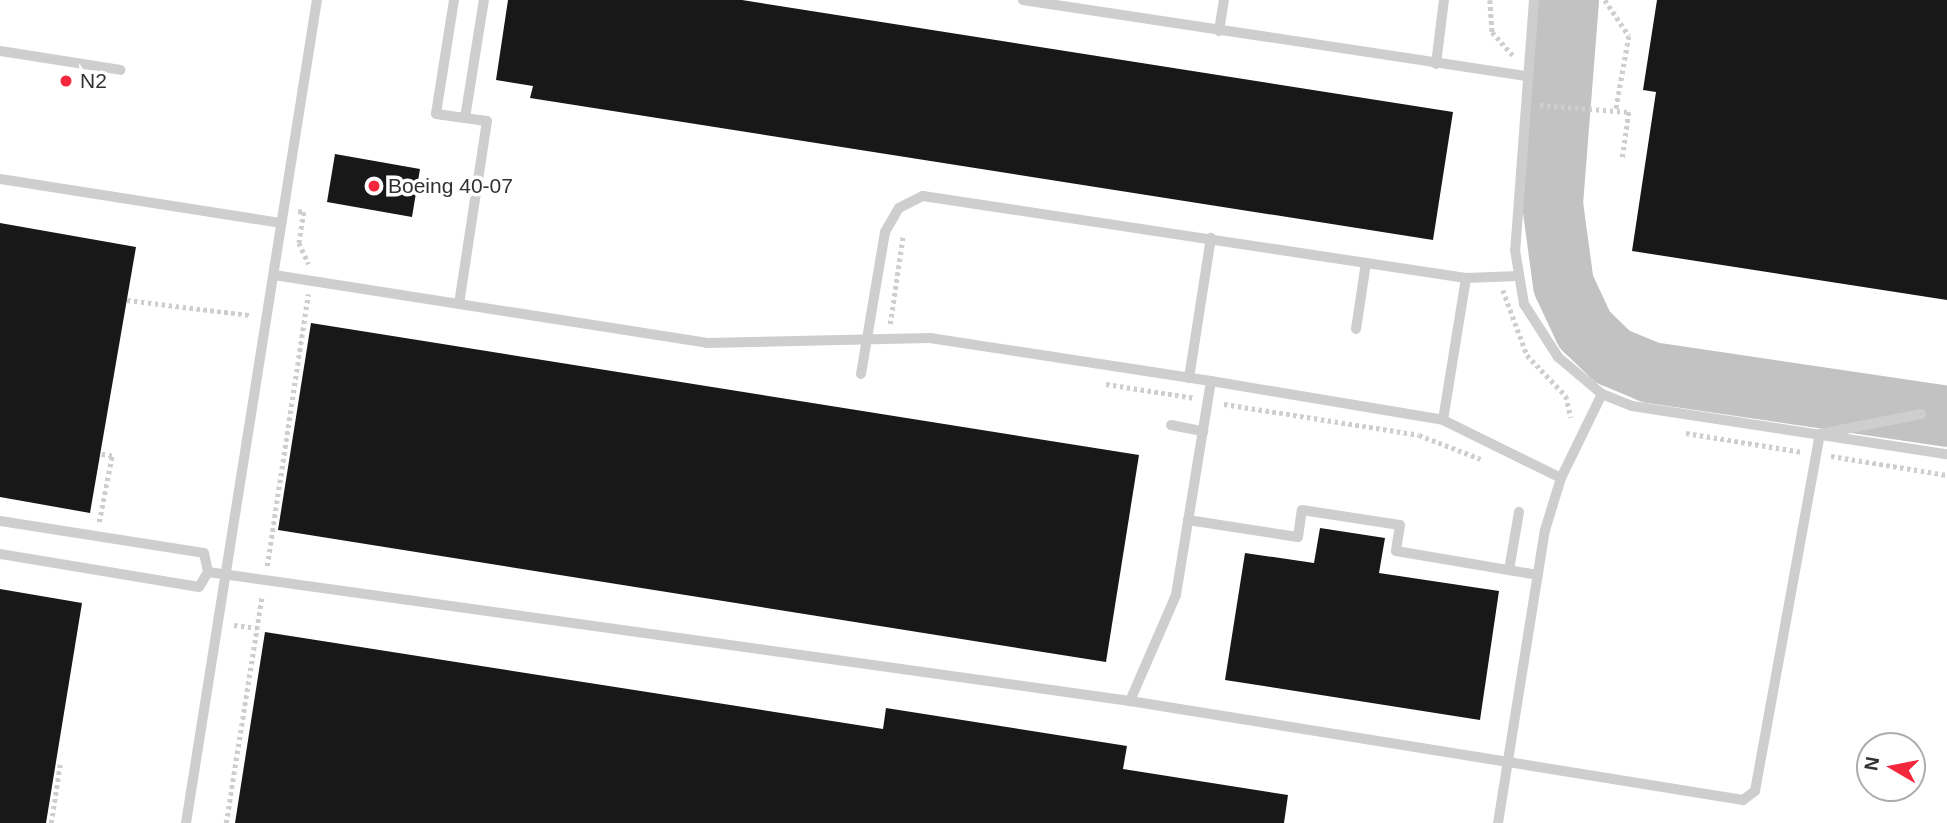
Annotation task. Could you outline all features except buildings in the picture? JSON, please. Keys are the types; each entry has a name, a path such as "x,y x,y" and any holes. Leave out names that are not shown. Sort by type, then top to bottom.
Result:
{"lane":[{"path":"186,823 223,573 317,0"},
{"path":"454,0 436,114 487,121 458,304"},
{"path":"465,118 484,0"},
{"path":"1023,0 1052,2 1219,31 1526,76"},
{"path":"1219,31 1224,0"},
{"path":"1436,64 1444,0"},
{"path":"1534,0 1523,103 1515,250 1524,304 1558,357 1602,394 1632,406 1947,454"},
{"path":"0,51 121,70"},
{"path":"0,179 282,223"},
{"path":"862,374 886,232 908,201 937,196 1466,278 1519,276"},
{"path":"1189,378 1211,238"},
{"path":"1356,328 1366,263"},
{"path":"274,275 706,343 930,338 1211,381 1443,420 1561,478"},
{"path":"1443,420 1466,278"},
{"path":"1130,701 1176,595 1211,381"},
{"path":"1498,823 1538,575 1561,478 1602,394"},
{"path":"1820,434 1921,414"},
{"path":"1171,425 1203,431"},
{"path":"208,572 1130,701 1743,800 1755,791 1820,434"},
{"path":"1188,520 1298,537 1302,510 1400,525 1396,551 1538,575"},
{"path":"1509,570 1519,512"},
{"path":"0,521 204,553 208,572 199,587 0,554"}],"path":[{"path":"1605,0 1629,36 1616,110"},
{"path":"1523,103 1629,112 1622,161"},
{"path":"888,338 908,201"},
{"path":"127,300 249,317 254,292 321,298"},
{"path":"1102,383 1419,435 1491,463"},
{"path":"95,536 112,456 100,454"},
{"path":"51,823 60,765"}],"taxiway":[{"path":"1568,0 1552,203 1563,284 1584,329 1612,356 1650,372 1947,416"}],"place":[{"name":"N2","path":"66,81"},
{"name":"Boeing 40-07","path":"374,186"}]}
